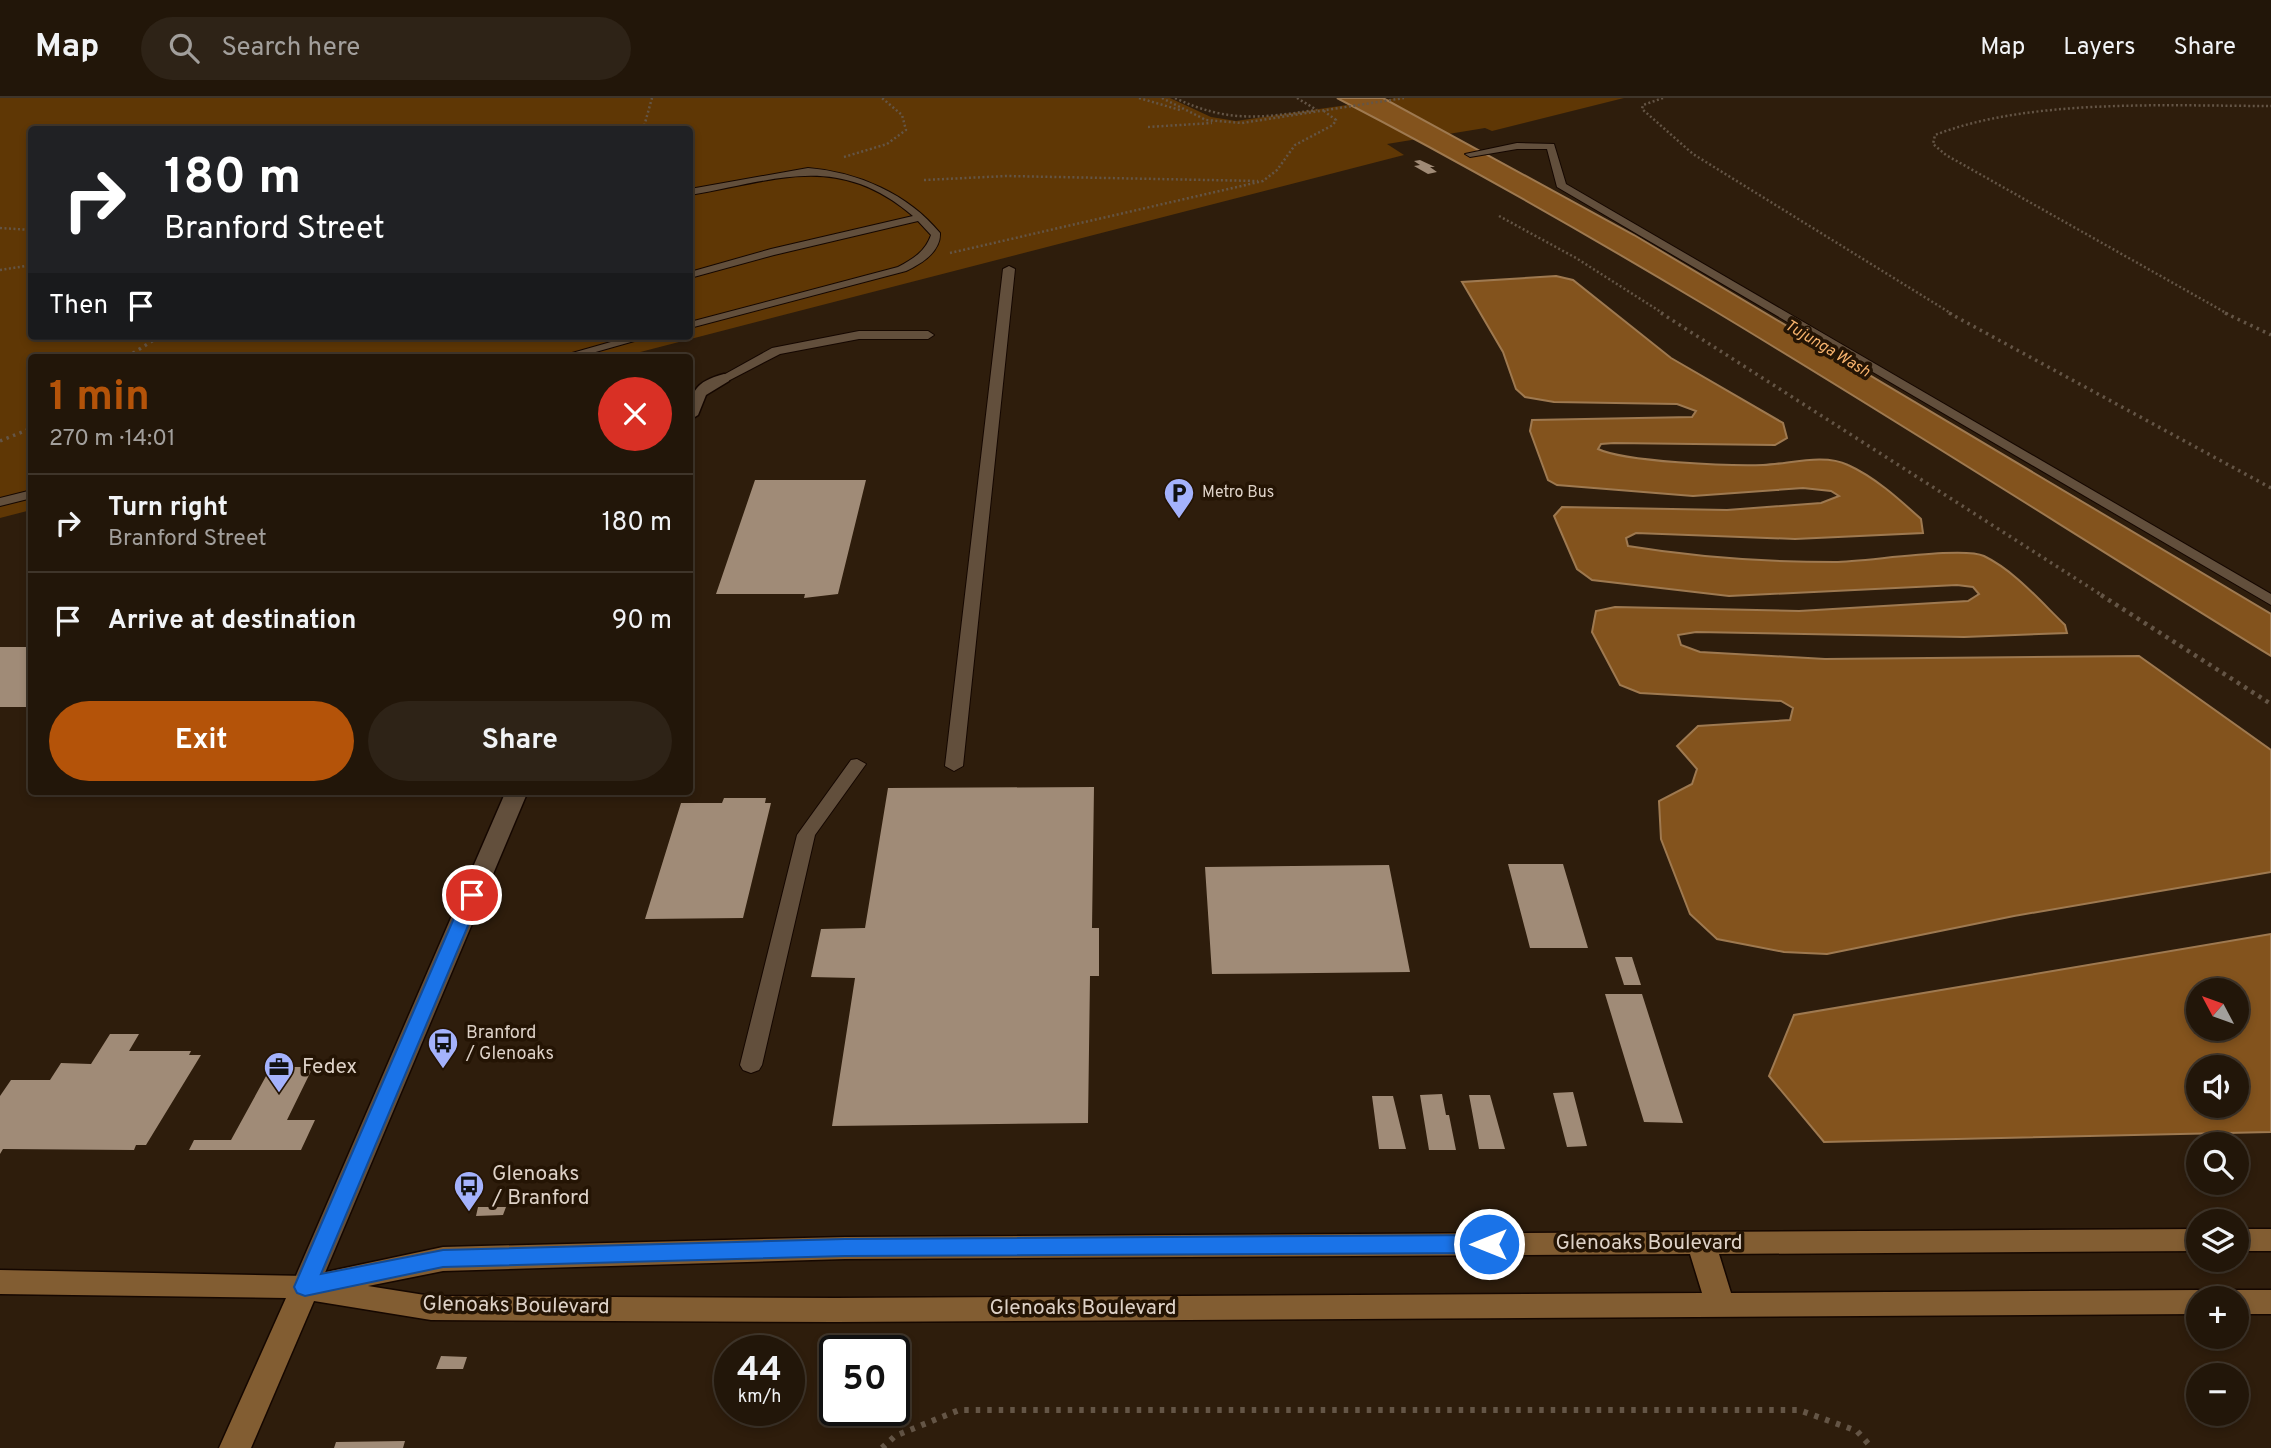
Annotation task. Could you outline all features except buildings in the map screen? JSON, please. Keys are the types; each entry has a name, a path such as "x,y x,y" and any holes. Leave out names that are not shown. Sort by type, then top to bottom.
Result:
{"main road":[{"name":"Glenoaks Boulevard","path":"305,1287 457,1258 845,1248 2186,1240"},
{"path":"2249,1240 2271,1240"},
{"path":"1701,1243 1720,1305"},
{"name":"Glenoaks Boulevard","path":"0,1282 305,1287 431,1307 836,1310 2186,1302"},
{"path":"235,1448 305,1287"},
{"path":"2249,1302 2271,1302"}],"street":[{"path":"693,407 699,392 724,379"},
{"path":"305,1287 515,795"}],"lane":[{"path":"1469,154 1517,146 1551,146 1561,185 2271,600"},
{"path":"693,191 808,172 835,174 883,192 911,209 936,235 933,247 924,256 902,269 693,324"},
{"path":"693,274 919,218"},
{"path":"954,766 1009,269"},
{"path":"724,379 776,351 859,335 928,335"},
{"path":"576,354 630,340"},
{"path":"0,502 28,495"},
{"path":"751,1065 806,835 857,764"}],"path":[{"path":"644,126 652,98"},
{"path":"1139,98 1188,111"},
{"path":"1163,98 1206,120 1227,123"},
{"path":"1175,98 1204,113 1228,119 1404,98"},
{"path":"1297,98 1317,110"},
{"path":"1663,98 1643,105 1642,109 1693,154 1982,333 2271,488"},
{"path":"1148,127 1227,123 1350,106"},
{"path":"2271,106 2080,107 2013,111 1970,118 1946,127 1935,135 1933,144 1946,155 2089,240 2200,302 2271,335"},
{"path":"924,256 995,245 1263,181 1277,173 1296,144 1332,128 1336,120 1324,111"},
{"path":"924,180 992,174 1134,181 1263,181"},
{"path":"1499,216 1576,258 2271,704"},
{"path":"0,228 28,229"},
{"path":"0,270 28,266"},
{"path":"132,354 154,340"},
{"path":"0,441 28,430"},
{"path":"882,1448 895,1436 959,1410 1798,1410 1857,1431 1872,1448"}],"shaded area":[{"path":"0,98 1170,98 1211,117 1236,121 1396,98 1624,98 1492,131 1485,128 1387,144 1404,155 693,338 693,126 28,126 28,340 687,340 633,354 28,354 28,511 0,518"},
{"path":"1337,98 1383,98 1634,235 2271,614 2271,656 1693,298 1457,162"},
{"path":"1556,276 1573,280 1671,358 1783,423 1787,438 1775,445 1614,443 1601,444 1598,449 1631,457 1703,464 1763,465 1817,459 1839,462 1868,476 1896,497 1921,519 1923,533 1795,539 1636,533 1626,538 1628,546 1705,556 1809,562 1973,553 1995,562 2017,578 2065,625 2067,633 1964,637 1696,632 1678,635 1681,645 1700,652 1825,659 2139,656 2271,750 2271,872 2014,916 1827,954 1784,952 1717,939 1690,914 1661,839 1659,801 1692,784 1697,769 1677,746 1698,726 1790,720 1793,708 1781,701 1640,693 1620,685 1592,632 1596,611 1615,607 1799,611 1968,601 1979,594 1973,587 1957,585 1729,596 1592,580 1577,569 1554,516 1562,507 1727,510 1821,503 1839,496 1831,491 1803,488 1693,496 1557,485 1548,480 1530,431 1532,420 1692,417 1696,411 1677,404 1554,402 1525,397 1516,389 1503,352 1462,282"},
{"path":"2271,934 2271,1132 1824,1142 1769,1076 1794,1015"}],"place":[{"name":"Metro Bus","path":"1179,520"},
{"name":"Branford / Glenoaks","path":"443,1070"},
{"name":"Fedex","path":"279,1094"},
{"name":"Glenoaks / Branford","path":"469,1213"}],"route":[{"path":"472,895 305,1287 443,1259 845,1248 1489,1244"}],"water label":[{"name":"Tujunga Wash","path":"1827,349"}]}
